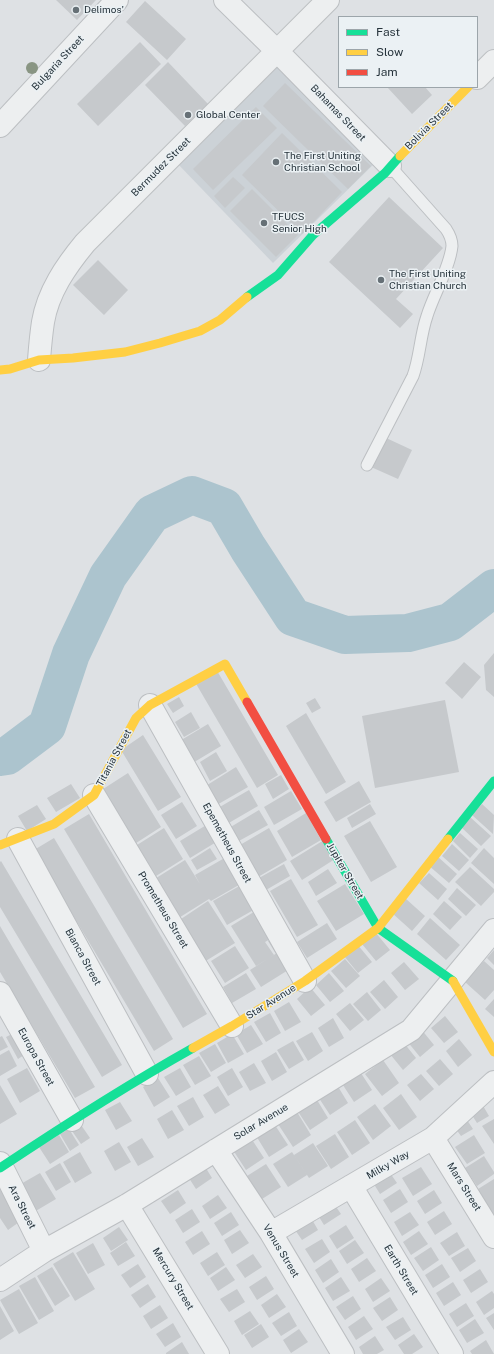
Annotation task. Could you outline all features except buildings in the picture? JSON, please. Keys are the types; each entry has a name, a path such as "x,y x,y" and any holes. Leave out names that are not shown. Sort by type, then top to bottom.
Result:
{"street":[{"name":"Bulgaria Street","path":"0,126 117,0"},
{"name":"Bahamas Street","path":"225,0 390,166"},
{"name":"Bermudez Street","path":"39,360 43,321 53,290 68,263 85,243 278,52 328,0"},
{"path":"478,77 494,61"},
{"name":"Bolivia Street","path":"0,370 10,370 39,360 125,352 180,338 220,320 239,303 278,275 312,235 385,172 467,88"},
{"name":"Titania Street","path":"9,842 54,824 94,795 136,718 150,705 225,664"},
{"name":"Jupiter Street","path":"225,664 378,928 452,980 494,1052"},
{"name":"Epemetheus Street","path":"150,705 304,981"},
{"name":"Star Avenue","path":"1,1166 72,1120 232,1026 304,981 378,928 494,781"},
{"name":"Prometheus Street","path":"94,795 232,1026"},
{"name":"Bianca Street","path":"9,842 148,1074"},
{"name":"Solar Avenue","path":"0,1280 44,1251 127,1205 411,1030 494,930"},
{"name":"Europa Street","path":"0,993 72,1120"},
{"name":"Milky Way","path":"271,1233 433,1138 494,1082"},
{"name":"Mars Street","path":"433,1138 494,1237"},
{"name":"Venus Street","path":"216,1150 271,1233 343,1354"},
{"name":"Ara Street","path":"1,1166 44,1251"},
{"name":"Earth Street","path":"351,1186 452,1354"},
{"name":"Mercury Street","path":"127,1205 218,1354"}],"lane":[{"name":"Bahamas Street","path":"366,465 413,376 417,365 423,327 451,250 451,239 446,229 390,166"}],"shaded area":[{"name":"The First Uniting Christian School","path":"280,61 377,161 273,263 176,162"}],"waterway":[{"path":"0,757 7,756 47,726 71,654 108,576 152,514 192,495 224,507 248,548 293,617 345,635 408,633 450,622 494,588"}],"traffic: fast":[{"path":"247,297 278,275 313,235 385,173 400,156"},
{"path":"448,839 494,781"},
{"path":"326,839 378,928 453,981"},
{"path":"0,1168 95,1106 193,1048"}],"traffic: slow":[{"path":"400,156 467,88"},
{"path":"0,370 10,369 39,360 125,352 160,343 200,331 220,320 247,297"},
{"path":"0,845 54,824 94,795 136,718 150,705 225,664 247,702"},
{"path":"193,1048 305,981 378,928 448,839"},
{"path":"453,981 494,1052"}],"traffic: jam":[{"path":"247,702 326,839"}],"place":[{"name":"Delimos'","path":"76,10"},
{"name":"Global Center","path":"188,115"},
{"name":"The First Uniting Christian School","path":"276,162"},
{"name":"TFUCS Senior High","path":"264,223"},
{"name":"The First Uniting Christian Church","path":"381,280"}]}
